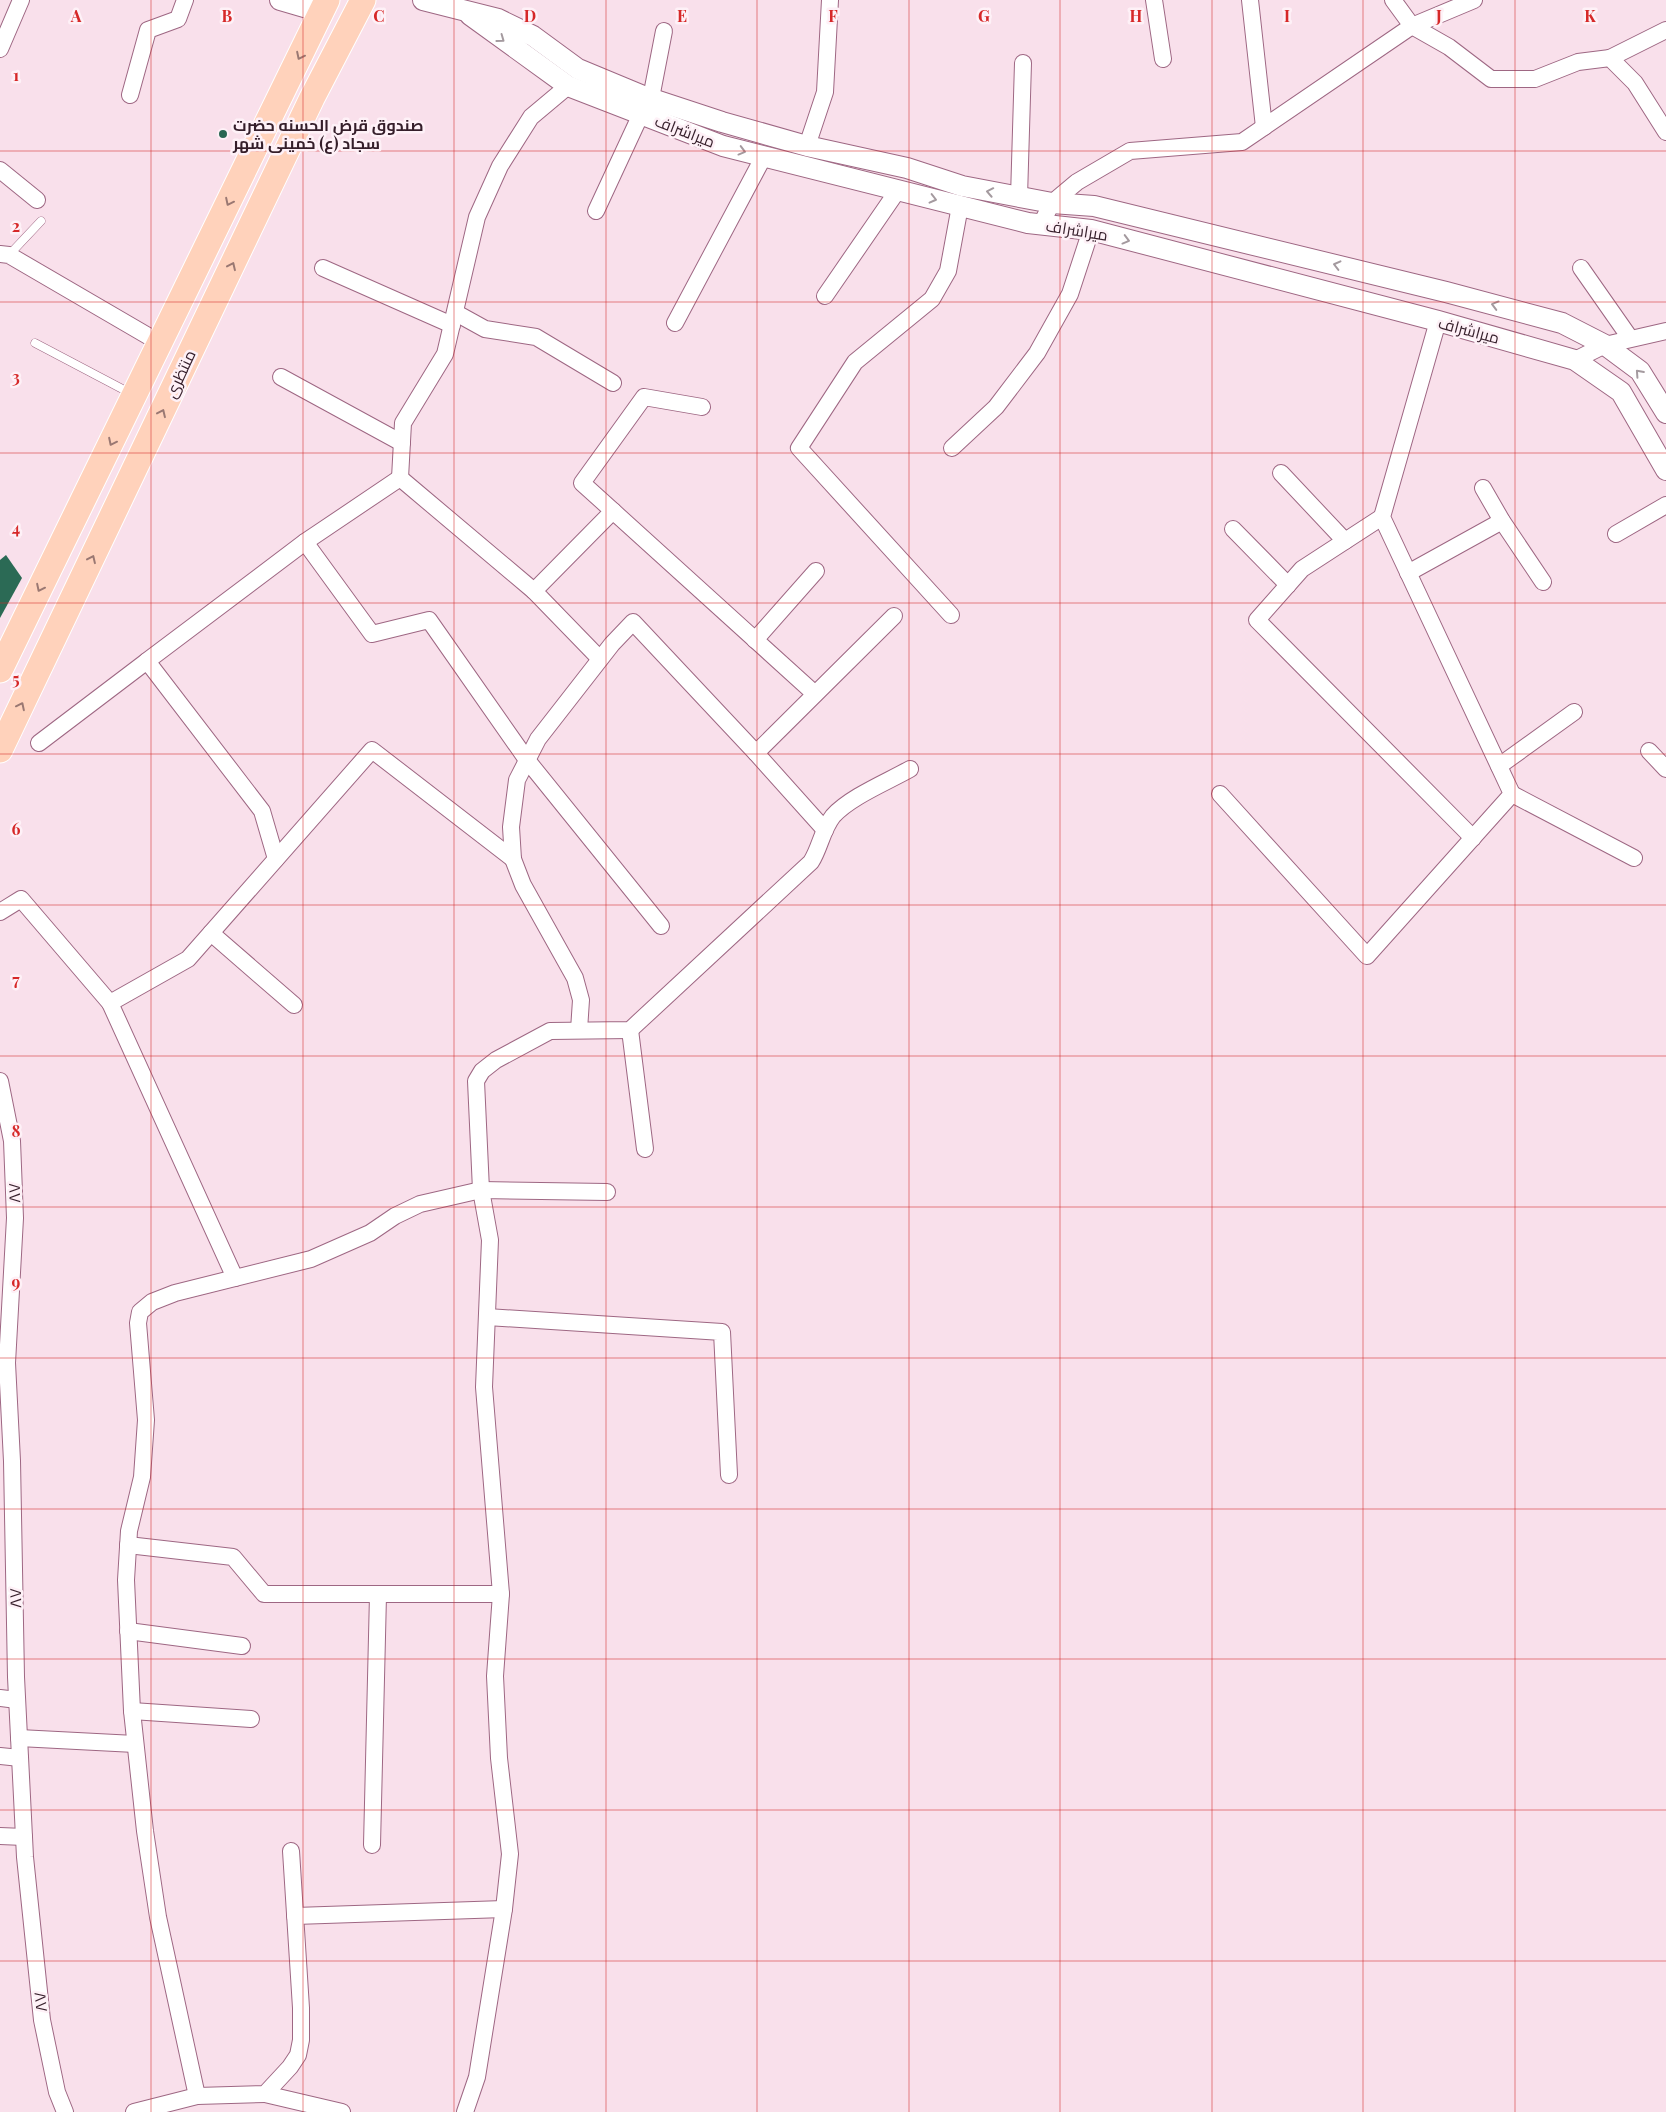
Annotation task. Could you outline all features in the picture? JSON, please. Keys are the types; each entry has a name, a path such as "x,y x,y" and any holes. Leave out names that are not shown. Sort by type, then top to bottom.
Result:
{"main road":[{"name":"منتظری","path":"0,750 292,140 363,0"},
{"name":"منتظری","path":"0,670 324,6"},
{"path":"265,129 292,140"}],"street":[{"path":"0,50 21,0"},
{"path":"130,95 148,30 178,18 185,0"},
{"path":"280,0 324,6"},
{"name":"میراشراف","path":"422,0 498,19 533,36 578,69 723,146 960,206 1040,224 1091,230 1438,321 1575,360 1621,392 1666,470"},
{"path":"807,146 825,92 830,0"},
{"path":"1154,0 1163,59"},
{"path":"1250,0 1264,126"},
{"path":"1392,0 1412,26 1450,47 1491,79 1535,79 1578,62 1610,58 1666,30"},
{"path":"1040,224 1052,203 1078,182 1130,151 1242,142 1412,26 1474,0"},
{"name":"میراشراف","path":"462,9 568,86 646,106 722,122 807,146 907,168 962,186 1052,203 1094,206 1446,292 1562,323 1605,345 1640,371 1666,413"},
{"path":"596,211 646,106 664,31"},
{"path":"1610,58 1635,83 1666,132"},
{"path":"1019,197 1023,63"},
{"path":"400,478 403,422 445,354 477,218 500,166 531,118 568,86"},
{"path":"675,323 764,156"},
{"path":"0,170 37,200"},
{"path":"825,296 898,190"},
{"path":"951,615 799,448 855,362 932,300 948,271 960,206"},
{"path":"952,448 996,408 1037,353 1070,294 1091,230"},
{"path":"5,255 160,343"},
{"path":"323,268 454,319 485,329 536,337 613,383"},
{"path":"1581,268 1630,338"},
{"path":"1438,321 1382,517 1512,794 1634,858"},
{"path":"1575,360 1605,345 1666,331"},
{"path":"281,377 402,443"},
{"path":"702,407 644,397 582,483 815,694"},
{"path":"1281,473 1345,541"},
{"path":"39,743 305,542 400,478"},
{"path":"400,478 534,591 600,659"},
{"path":"1483,488 1502,521 1543,582"},
{"path":"1616,534 1666,505"},
{"path":"534,591 613,511"},
{"path":"1382,517 1302,569 1257,620 1473,838"},
{"path":"1408,573 1502,521"},
{"path":"1233,529 1288,585"},
{"path":"305,542 372,634 430,620 527,760 661,926"},
{"path":"755,640 816,571"},
{"path":"756,753 894,616"},
{"path":"578,1030 581,1000 575,978 523,884 514,859 511,827 517,780 538,739 600,659 633,622 756,753 825,830"},
{"path":"147,661 262,811 276,859"},
{"path":"1499,766 1574,712"},
{"path":"110,1003 188,959 372,750 514,859"},
{"path":"1649,751 1666,769"},
{"path":"465,2112 477,2077 504,1909 510,1854 499,1758 495,1676 501,1594 484,1387 490,1240 481,1190 475,1096 476,1081 482,1071 496,1060 550,1031 630,1030 811,862 818,851 825,830 832,817 843,806 910,769"},
{"path":"1220,794 1367,956 1512,794"},
{"path":"0,912 21,899 110,1003 236,1278"},
{"path":"211,933 294,1005"},
{"path":"630,1030 646,1149"},
{"name":"۸۷","path":"0,1082 12,1141 16,1218 7,1363 7,1521 24,1837 42,2020 57,2092 65,2112"},
{"path":"197,2096 158,1917 145,1831 132,1711 126,1580 129,1531 142,1477 146,1420 138,1323 140,1312 152,1302 175,1293 311,1259 370,1233 395,1216 420,1204 481,1190 607,1192"},
{"path":"487,1316 722,1332 729,1475"},
{"path":"128,1546 233,1557 264,1594 501,1594"},
{"path":"372,1845 378,1595"},
{"path":"128,1631 242,1646"},
{"path":"0,1698 17,1700"},
{"path":"132,1711 251,1719"},
{"path":"19,1738 136,1744"},
{"path":"0,1756 20,1758"},
{"path":"0,1836 24,1837"},
{"path":"265,2094 290,2067 298,2055 301,2040 291,1851"},
{"path":"295,1916 504,1909"},
{"path":"134,2112 197,2096 265,2094 342,2112"}],"lane":[{"path":"5,255 41,221"},
{"path":"35,343 135,395"}],"building":[{"path":"6,555 22,578 0,618 0,560"}],"place":[{"name":"صندوق قرض الحسنه حضرت سجاد (ع) خمینی شهر","path":"223,134"}]}
